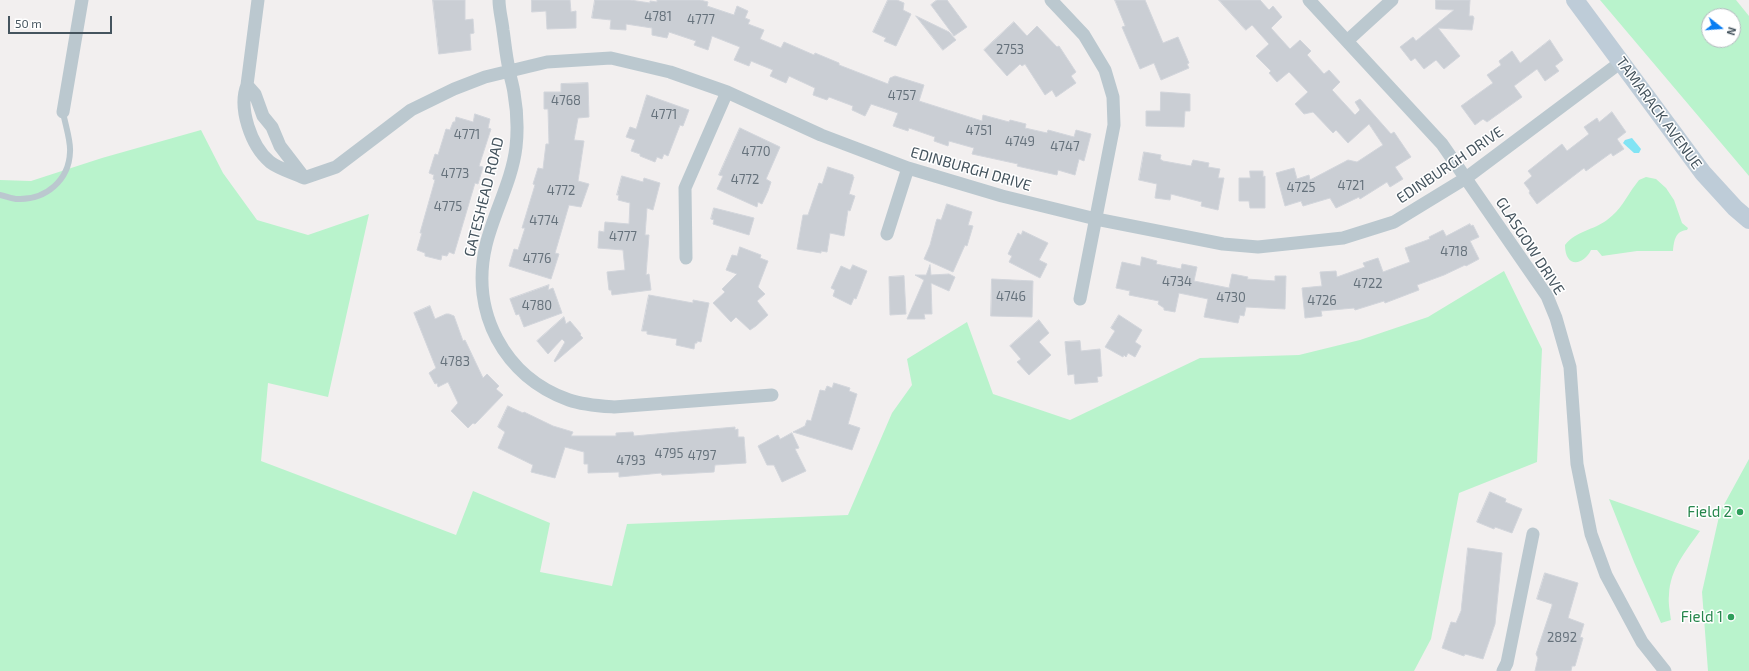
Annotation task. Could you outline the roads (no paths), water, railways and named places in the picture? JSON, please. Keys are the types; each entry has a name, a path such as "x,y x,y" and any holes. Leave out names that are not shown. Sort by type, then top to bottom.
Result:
{"main road":[{"name":"TAMARACK AVENUE","path":"1575,0 1703,173 1735,208 1749,220"}],"street":[{"path":"63,112 82,0"},
{"path":"258,0 247,85 243,94 251,135 257,147 271,162 304,178"},
{"name":"GATESHEAD ROAD","path":"499,0 509,70 514,92 517,130 516,148 512,168 486,246 481,279 483,303 489,323 498,341 513,362 528,377 546,389 570,401 614,407 772,395"},
{"path":"1051,0 1084,35 1105,70 1113,97 1114,125 1080,300"},
{"name":"GLASGOW DRIVE","path":"1309,0 1442,144 1547,296 1556,318 1570,367 1577,464 1592,534 1612,586 1642,642 1664,671"},
{"path":"1347,41 1392,0"},
{"name":"EDINBURGH DRIVE","path":"304,178 336,167 416,107 454,89 485,77 509,70 547,62 611,58 670,72 726,92 821,135 908,168 1002,196 1096,219 1223,244 1258,247 1343,238 1394,222 1466,178 1621,62"},
{"path":"247,85 255,94 263,116 272,127 280,146 304,178"},
{"path":"686,258 685,188 726,92"},
{"path":"249,125 263,116"},
{"path":"887,234 908,168"},
{"path":"1503,671 1507,663 1533,534"}],"lane":[{"path":"0,195 17,199 32,198 47,192 60,181 66,171 70,152 63,112"}],"water":[{"path":"1632,138 1641,149 1639,153 1634,153 1623,143 1625,140"}],"place":[{"name":"Field 2","path":"1740,512"},
{"name":"Field 1","path":"1731,617"}]}
